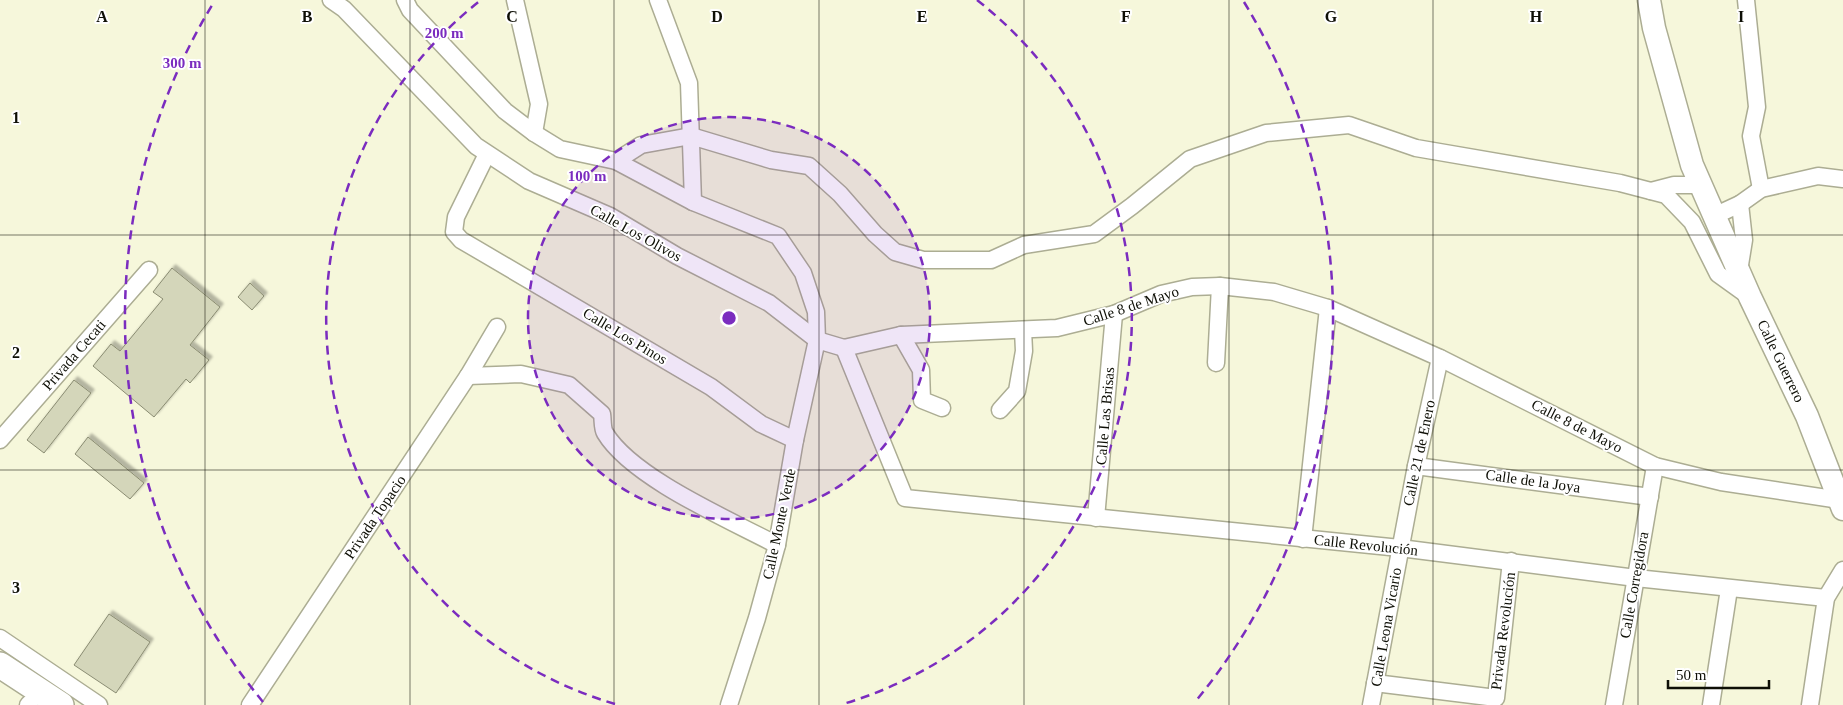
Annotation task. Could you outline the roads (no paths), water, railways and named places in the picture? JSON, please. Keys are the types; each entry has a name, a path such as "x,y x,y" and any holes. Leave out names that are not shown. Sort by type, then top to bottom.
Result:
{"main road":[{"path":"0,666 61,705"},
{"path":"0,684 30,704"}],"street":[{"name":"Calle Los Olivos","path":"331,0 344,9 476,146 487,154 529,181 610,216 677,256 769,303 817,340 844,348"},
{"name":"Calle Monte Verde","path":"406,0 410,10 505,111 534,133 560,149 616,161 693,202 778,236 803,273 816,312 817,340 795,440 778,545 758,618 729,705"},
{"path":"515,0 539,104 534,133"},
{"path":"658,0 689,83 693,202"},
{"name":"Calle Guerrero","path":"1649,0 1654,28 1692,165 1750,297 1807,416 1839,499"},
{"path":"1746,0 1757,107 1751,136 1761,189"},
{"path":"616,161 641,145 691,136 772,160 809,166 840,194 875,234 895,252 923,260 991,260 1024,245 1094,234 1132,206 1190,158 1266,133 1349,125 1416,148 1620,184 1666,195 1692,222 1718,274 1750,297"},
{"name":"Calle Los Pinos","path":"487,154 456,217 454,232 461,240 711,387 761,424 795,440"},
{"path":"1714,216 1740,204 1761,189 1818,176 1843,180"},
{"path":"1651,191 1674,185 1701,186"},
{"path":"1739,271 1744,240 1740,204"},
{"name":"Privada Cecati","path":"0,440 149,270"},
{"path":"1216,363 1220,286"},
{"name":"Calle 8 de Mayo","path":"844,348 901,335 1057,328 1114,314 1161,294 1192,287 1220,286 1274,292 1328,308 1440,358 1655,466 1721,482 1839,499"},
{"path":"1303,539 1328,308"},
{"name":"Calle Las Brisas","path":"1096,518 1114,314"},
{"name":"Privada Topacio","path":"250,705 468,376 497,328"},
{"path":"1000,410 1017,391 1024,351 1023,330"},
{"path":"901,335 921,370 922,400 942,408"},
{"name":"Calle Revolución","path":"844,348 905,498 1400,548 1729,589 1826,598"},
{"name":"Calle 21 de Enero","path":"1400,548 1440,358"},
{"path":"468,376 521,374 569,386 602,414 604,432 628,458 661,483 778,545"},
{"name":"Calle de la Joya","path":"1416,466 1650,497"},
{"name":"Calle Corregidora","path":"1614,705 1655,466"},
{"name":"Calle Leona Vicario","path":"1372,705 1400,548"},
{"name":"Privada Revolución","path":"1376,683 1496,698 1511,561"},
{"path":"1810,705 1826,598 1843,570"},
{"path":"1711,705 1729,589"},
{"path":"0,638 98,705"}]}
